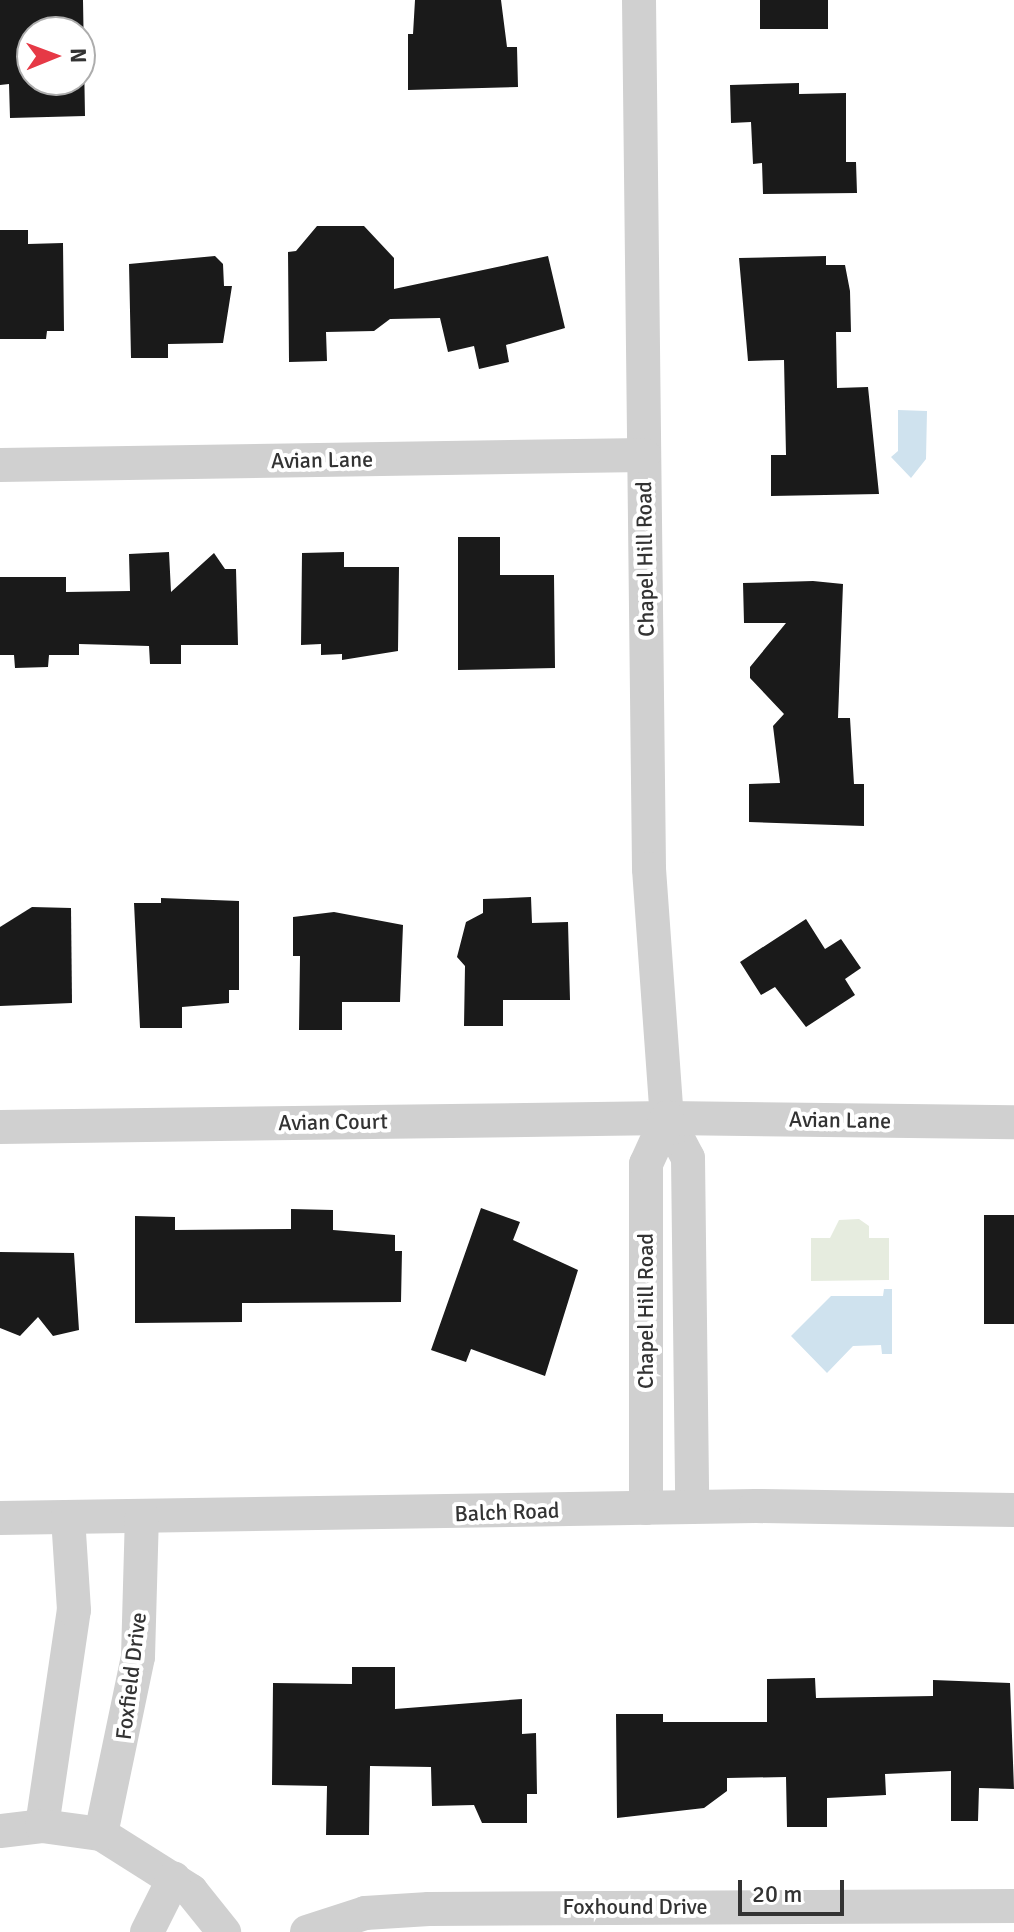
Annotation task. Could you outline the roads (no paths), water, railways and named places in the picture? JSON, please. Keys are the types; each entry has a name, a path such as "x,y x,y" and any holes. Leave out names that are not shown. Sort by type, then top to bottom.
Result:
{"street":[{"name":"Chapel Hill Road","path":"639,0 649,869 667,1118 688,1158 692,1507"},
{"name":"Avian Lane","path":"0,465 644,455"},
{"name":"Chapel Hill Road","path":"646,1508 646,1164 667,1118"},
{"name":"Avian Lane","path":"667,1118 1014,1122"},
{"name":"Avian Court","path":"0,1127 667,1118"},
{"name":"Balch Road","path":"0,1518 692,1507 1014,1510"},
{"name":"Foxfield Drive","path":"101,1834 138,1657 142,1516"},
{"path":"42,1826 74,1610 68,1517"},
{"path":"0,1831 42,1826 101,1834 174,1878 224,1932"},
{"path":"147,1932 174,1878"},
{"name":"Foxhound Drive","path":"307,1932 365,1913 621,1919 1014,1906"}],"water":[{"path":"898,410 927,411 926,459 911,478 891,457 898,451"},
{"path":"884,1289 892,1289 892,1354 882,1354 881,1345 853,1346 827,1373 791,1336 831,1296 883,1296"}]}
